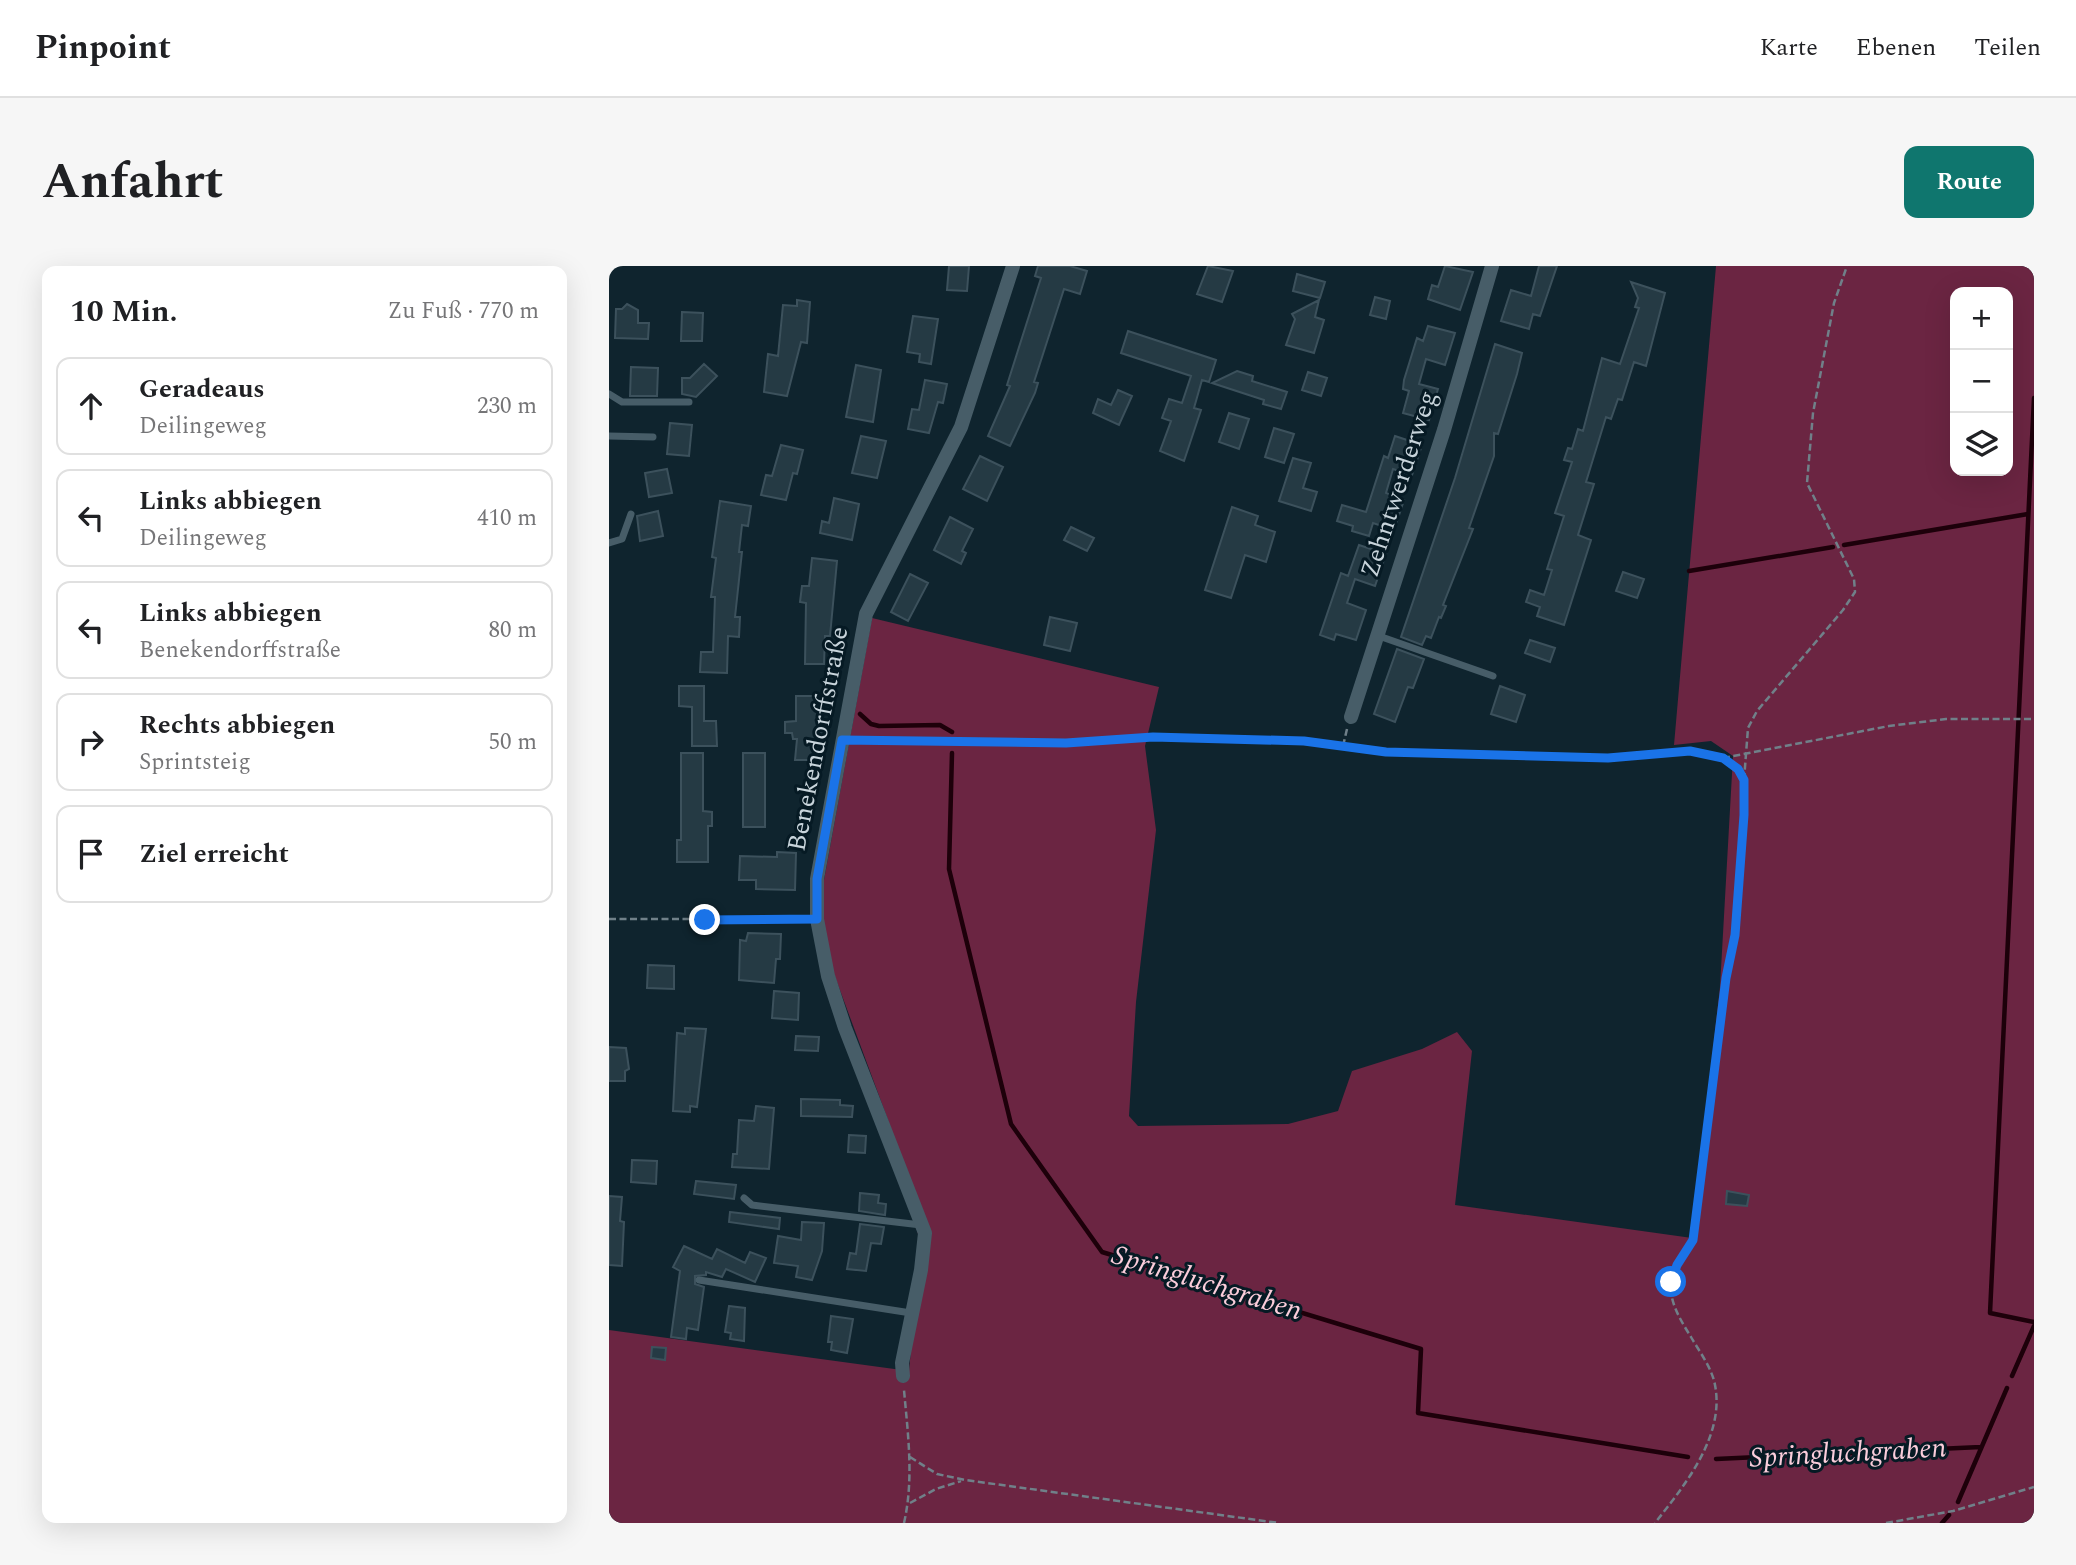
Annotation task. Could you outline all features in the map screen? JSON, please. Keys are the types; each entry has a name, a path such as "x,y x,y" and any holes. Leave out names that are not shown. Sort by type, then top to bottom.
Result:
{"street":[{"name":"Benekendorffstraße","path":"903,1376 911,1313 923,1260 925,1233 845,1028 828,976 817,919 817,879 866,614 961,428 1013,266"},
{"name":"Zehntwerderweg","path":"1351,717 1375,635 1444,430 1492,266"}],"lane":[{"path":"609,394 622,402 689,402"},
{"path":"609,436 653,437"},
{"path":"609,543 622,539 631,514"},
{"path":"1375,635 1493,676"},
{"path":"744,1198 753,1205 922,1225"},
{"path":"699,1280 911,1313"}],"path":[{"path":"1655,1523 1698,1462 1716,1414 1715,1384 1676,1309 1671,1282 1677,1265 1693,1240 1726,978 1735,935 1744,815 1744,753 1748,729 1757,710 1843,610 1855,592 1854,579 1807,483 1813,413 1834,303 1847,266"},
{"path":"1723,758 1789,747 1829,735 1946,719 2034,719"},
{"path":"842,740 1053,744 1153,737 1304,741 1386,752 1608,758 1690,751 1723,758 1738,769 1744,780"},
{"path":"609,919 817,919"},
{"path":"903,1376 910,1457 908,1504 904,1523"},
{"path":"910,1457 937,1474 965,1480 1279,1523"},
{"path":"908,1504 936,1489 965,1480"},
{"path":"1886,1523 1953,1511 2034,1487"}],"shaded area":[{"path":"1716,266 2034,266 2034,1523 609,1523 609,1330 909,1371 913,1328 927,1268 888,1120 834,974 822,922 824,880 872,618 1159,687 1145,746 1156,830 1136,1002 1129,1116 1138,1126 1288,1124 1338,1111 1352,1071 1422,1049 1457,1032 1472,1051 1455,1205 1692,1238 1720,987 1733,756 1711,741 1674,745"}],"building":[{"path":"949,266 969,266 967,291 947,290"},
{"path":"1038,266 1070,266 1087,271 1080,294 1064,289 1034,382 1038,383 1035,393 1010,446 988,436 1010,386 1007,385 1041,278 1035,276"},
{"path":"1208,266 1233,271 1222,302 1197,294"},
{"path":"1445,266 1473,272 1460,310 1428,299 1432,285 1438,287"},
{"path":"1539,266 1557,266 1540,316 1533,314 1529,329 1501,321 1511,290 1531,296"},
{"path":"1297,274 1325,282 1320,298 1293,291"},
{"path":"1631,282 1665,293 1646,366 1634,362 1622,400 1618,399 1611,419 1606,417 1586,482 1594,484 1578,535 1591,540 1564,625 1537,616 1540,607 1526,602 1530,590 1544,595 1552,570 1547,569 1564,516 1555,513 1572,462 1564,460 1568,448 1572,449 1578,429 1583,431 1602,358 1620,364 1639,308 1635,307 1638,298"},
{"path":"1375,297 1390,301 1386,319 1370,315"},
{"path":"797,300 810,302 807,343 801,342 787,396 764,392 768,354 778,356 783,305 797,306"},
{"path":"1319,300 1315,317 1324,320 1314,353 1286,345 1295,319 1292,314"},
{"path":"627,304 638,310 638,323 649,323 648,339 615,338 616,309 622,309"},
{"path":"682,312 703,313 702,341 681,341"},
{"path":"913,316 938,319 931,364 919,362 920,354 907,352"},
{"path":"1428,326 1455,333 1445,365 1426,359 1419,384 1438,389 1429,420 1403,413 1409,391 1403,389 1404,380 1417,338 1423,341"},
{"path":"1128,331 1216,360 1209,382 1202,380 1194,408 1201,410 1184,461 1160,451 1171,421 1162,418 1169,399 1182,403 1191,376 1121,353"},
{"path":"1495,344 1522,353 1517,374 1498,434 1494,433 1494,456 1469,528 1473,529 1443,605 1446,606 1441,618 1439,617 1431,638 1426,636 1422,645 1401,637 1455,478"},
{"path":"704,364 717,376 696,397 682,394 682,378 690,378"},
{"path":"856,365 881,370 873,422 846,417"},
{"path":"631,367 658,368 657,396 630,396"},
{"path":"1237,371 1253,376 1252,381 1287,392 1281,409 1263,404 1264,400 1212,383"},
{"path":"1308,372 1327,378 1321,396 1302,390"},
{"path":"925,380 947,384 943,403 938,402 929,433 908,429 912,409 919,410"},
{"path":"1118,390 1132,396 1119,425 1093,413 1098,399 1111,405"},
{"path":"1229,413 1249,419 1239,449 1219,442"},
{"path":"670,423 692,425 689,456 667,454"},
{"path":"1274,428 1294,434 1284,463 1265,457"},
{"path":"861,436 886,441 877,478 852,473"},
{"path":"1395,436 1422,445 1412,475 1393,469 1386,493 1404,500 1394,530 1373,523 1369,536 1352,531 1353,526 1337,521 1342,505 1366,512 1384,456 1388,458"},
{"path":"781,445 803,450 786,500 761,495 766,475 772,476"},
{"path":"980,456 1003,467 987,501 963,489"},
{"path":"1293,458 1311,463 1303,488 1317,492 1311,511 1279,501"},
{"path":"667,469 672,493 649,497 645,473"},
{"path":"834,498 859,504 852,540 820,533 822,521 829,523"},
{"path":"720,501 751,506 748,526 742,525 739,552 742,552 735,617 740,617 739,637 728,636 727,673 700,672 701,652 713,652 715,597 711,597 716,558 712,557"},
{"path":"1232,507 1258,516 1255,525 1275,532 1266,562 1245,555 1231,598 1205,590"},
{"path":"658,511 663,536 640,541 637,516"},
{"path":"950,517 973,529 962,551 966,553 961,564 934,550"},
{"path":"1071,527 1094,538 1087,551 1064,540"},
{"path":"1359,545 1386,554 1375,586 1355,579 1347,603 1366,610 1356,640 1336,634 1334,640 1320,635 1341,573 1348,576"},
{"path":"812,558 837,561 830,636 825,636 824,664 805,664 806,603 800,602 802,586 809,586"},
{"path":"1623,572 1644,579 1637,598 1616,591"},
{"path":"910,574 928,583 908,621 891,612"},
{"path":"1050,617 1077,623 1070,651 1044,645"},
{"path":"1530,640 1555,648 1550,662 1525,653"},
{"path":"1397,649 1424,659 1413,688 1408,687 1395,722 1374,714"},
{"path":"679,686 704,686 704,721 716,721 717,746 692,746 692,707 679,706"},
{"path":"1500,686 1525,695 1516,722 1491,714"},
{"path":"796,696 822,696 822,733 817,733 816,760 795,760 797,739 793,739 792,733 785,733 785,722 796,721"},
{"path":"681,753 703,753 703,811 712,812 712,826 708,826 708,862 677,862 677,840 681,840"},
{"path":"743,753 765,753 765,827 743,827"},
{"path":"777,852 796,853 795,890 756,889 756,880 739,880 740,856 777,857"},
{"path":"748,933 781,934 780,959 776,959 774,983 739,980 740,940 746,941"},
{"path":"648,965 674,966 674,989 647,988"},
{"path":"774,991 799,993 798,1020 772,1018"},
{"path":"685,1028 706,1029 697,1107 690,1106 690,1112 673,1111 677,1033 685,1034"},
{"path":"796,1036 819,1037 818,1051 795,1050"},
{"path":"609,1047 626,1048 629,1069 625,1071 625,1081 609,1081"},
{"path":"801,1099 840,1100 840,1105 853,1106 852,1117 801,1116"},
{"path":"756,1106 774,1108 769,1169 732,1167 733,1154 737,1154 739,1120 754,1121"},
{"path":"849,1135 866,1136 865,1153 848,1152"},
{"path":"632,1160 657,1161 656,1184 631,1182"},
{"path":"696,1181 736,1185 734,1199 694,1194"},
{"path":"1727,1191 1749,1195 1747,1206 1726,1204"},
{"path":"860,1193 879,1195 878,1203 886,1204 885,1215 859,1211"},
{"path":"609,1196 622,1197 622,1266 609,1265"},
{"path":"730,1212 780,1218 779,1229 729,1222"},
{"path":"802,1222 824,1223 822,1251 812,1280 796,1277 798,1266 774,1263 778,1236 801,1240"},
{"path":"860,1224 884,1227 881,1244 871,1243 866,1271 847,1269 850,1253 856,1254"},
{"path":"684,1246 712,1259 717,1249 745,1263 750,1252 766,1258 755,1282 726,1269 722,1277 706,1272 706,1275 695,1276 695,1284 704,1287 698,1330 687,1328 686,1339 671,1337 680,1271 673,1267"},
{"path":"729,1306 745,1308 744,1341 730,1339 731,1333 725,1332"},
{"path":"831,1316 853,1319 847,1353 831,1350 832,1342 828,1342"},
{"path":"652,1347 666,1348 665,1360 651,1358"}],"waterway":[{"path":"2034,398 1990,1313 2034,1322"},
{"path":"1844,545 2028,514"},
{"path":"1689,571 1833,547"},
{"name":"Springluchgraben","path":"860,714 871,724 879,726 940,725 952,732"},
{"name":"Springluchgraben","path":"952,753 949,869 1011,1124 1102,1252 1421,1349 1418,1413 1688,1457"},
{"path":"2012,1376 2034,1326"},
{"name":"Springluchgraben","path":"1958,1502 2007,1388"},
{"name":"Springluchgraben","path":"1716,1459 1981,1447"},
{"path":"1942,1523 1949,1515"}],"route":[{"path":"705,920 817,919 817,879 842,740 999,744 1153,737 1304,741 1386,752 1608,758 1690,751 1712,753 1738,769 1744,780 1735,935 1726,978 1693,1240 1677,1265 1671,1282"}]}
